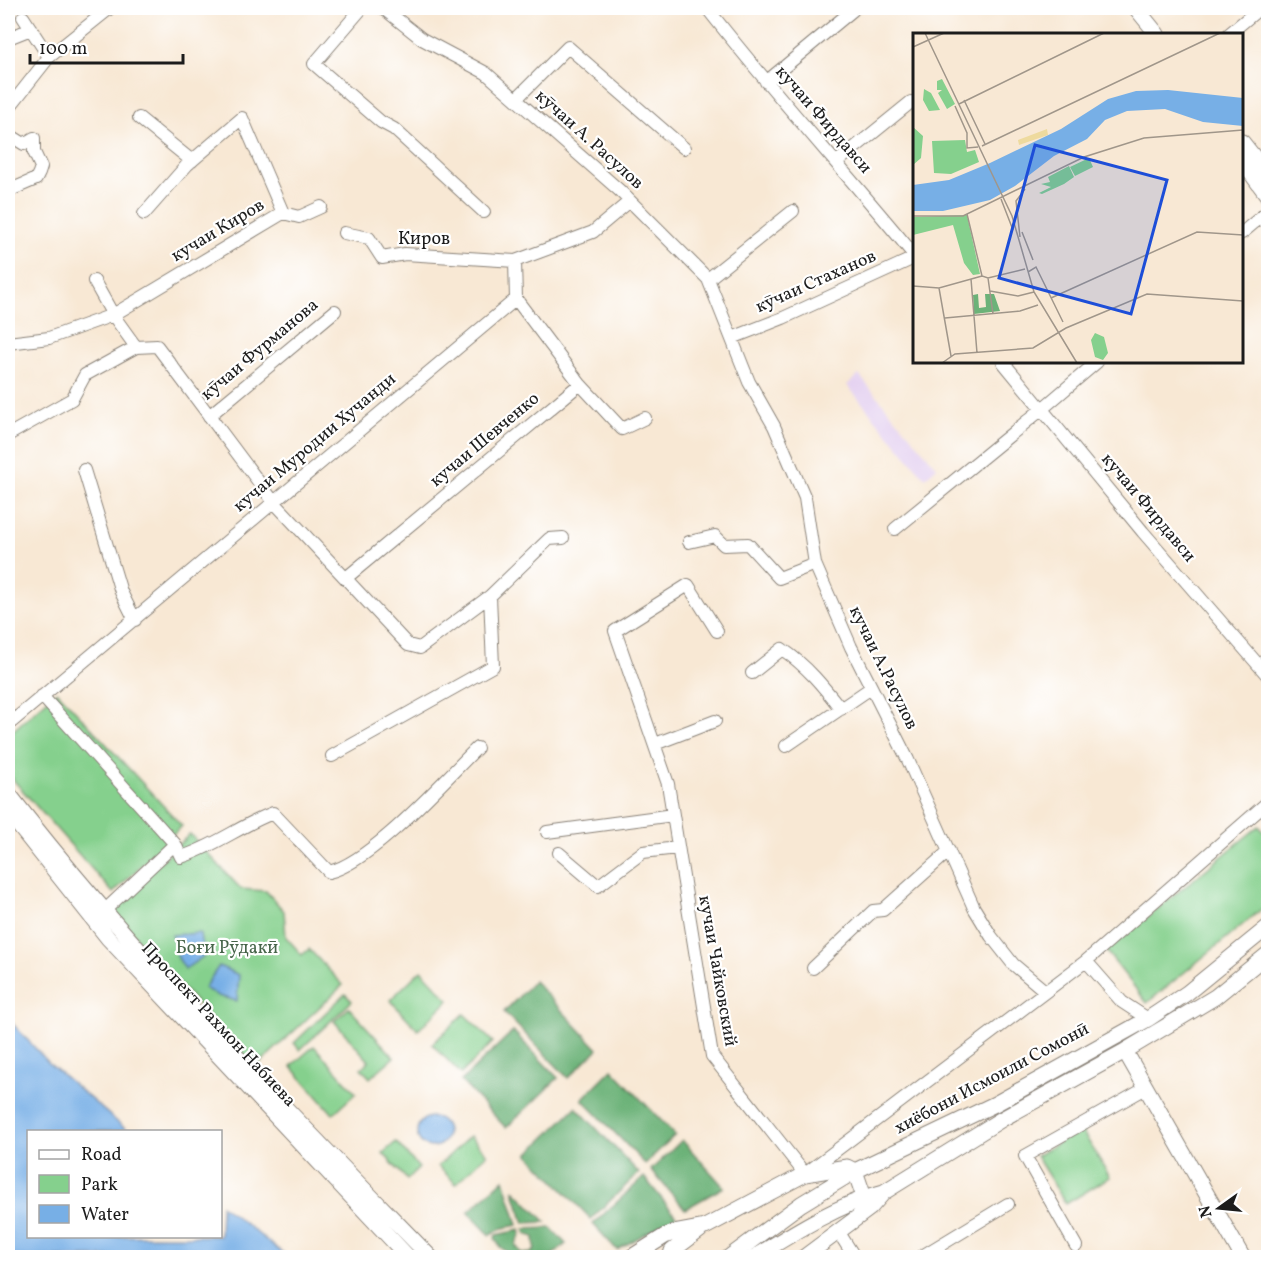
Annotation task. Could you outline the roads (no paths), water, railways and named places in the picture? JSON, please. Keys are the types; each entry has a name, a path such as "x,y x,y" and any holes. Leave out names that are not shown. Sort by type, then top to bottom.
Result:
{"main road":[{"path":"1124,8 1143,33"},
{"path":"1136,8 1156,33"},
{"path":"1243,142 1269,175"},
{"path":"1243,162 1269,196"},
{"name":"Проспект Рахмон Набиева","path":"8,793 13,810 108,938 409,1257"},
{"path":"13,810 286,1109 431,1257"},
{"name":"хиёбони Исмоили Сомонӣ","path":"728,1257 801,1204 855,1171 995,1104 1148,1019 1187,993 1269,927"},
{"path":"803,1257 870,1208 884,1192 1002,1119 1125,1051 1215,997 1269,954"},
{"path":"1125,1051 1242,1257"},
{"path":"670,1257 672,1251 705,1227 805,1174 847,1167 855,1171 864,1197"},
{"path":"753,1257 864,1197 884,1192"},
{"path":"630,1257 673,1233 705,1227"}],"street":[{"path":"8,109 49,57 110,8"},
{"path":"362,8 314,64 381,122 394,129 484,212"},
{"name":"кӯчаи А. Расулов","path":"383,8 422,39 486,73 581,155 630,201 708,279 732,338"},
{"name":"кучаи Фирдавси","path":"707,8 766,82 837,162 913,255"},
{"path":"766,82 854,8"},
{"path":"1230,33 1260,8"},
{"path":"23,16 49,57"},
{"path":"11,37 31,29"},
{"path":"516,99 568,47 684,148"},
{"path":"837,162 911,102"},
{"path":"139,118 192,161 144,214"},
{"name":"кучаи Киров","path":"8,344 49,338 113,315 283,213 242,118 192,161"},
{"path":"8,134 24,144 34,138 34,152 41,167 36,179 8,191"},
{"path":"630,201 593,232 515,261 516,299 580,384 622,429 645,418"},
{"path":"283,213 299,217 321,207"},
{"path":"708,279 793,211"},
{"path":"1243,232 1269,211"},
{"name":"Киров","path":"345,233 369,238 382,258 405,255 515,261"},
{"name":"кӯчаи Стаханов","path":"732,338 783,318 913,258"},
{"path":"94,281 113,315 136,347"},
{"name":"кучаи Муродии Хучанди","path":"8,725 13,714 42,696 135,620 273,501 516,299"},
{"name":"кӯчаи Фурманова","path":"209,416 335,310"},
{"name":"кучаи А.Расулов","path":"732,338 749,382 774,426 806,498 815,564 975,908 991,936 1013,964 1045,991"},
{"path":"8,435 72,399 85,375 136,347 157,346 273,501 408,645 420,648 489,596 549,539 563,538"},
{"name":"кучаи Фирдавси","path":"1004,363 1143,532 1269,676"},
{"path":"895,529 1096,363"},
{"name":"кучаи Шевченко","path":"346,578 580,384"},
{"path":"84,470 121,592 135,620"},
{"path":"689,543 715,536 724,545 748,544 779,578 815,564"},
{"name":"кучаи Чайковский","path":"717,631 688,585 615,631 668,784 712,1056 805,1174"},
{"path":"332,756 493,666 489,596"},
{"path":"752,673 782,649 801,662 820,681 841,709"},
{"path":"786,746 871,688"},
{"path":"42,696 175,844 181,857 197,852 253,820 273,813 329,872 339,870 357,860 399,824 477,748"},
{"path":"655,744 715,721"},
{"path":"805,1174 1086,961 1269,802"},
{"path":"547,832 673,815"},
{"path":"104,912 175,844"},
{"path":"559,853 598,886 643,852 677,848"},
{"path":"813,968 873,911 883,910 949,851"},
{"path":"1086,961 1122,1002 1148,1019"},
{"path":"1076,1246 1025,1156 1146,1088"},
{"path":"919,1257 1008,1204"},
{"path":"838,1231 855,1257"}],"water":[{"path":"200,933 207,954 185,969 178,958 172,935"},
{"path":"219,966 239,975 237,1001 218,996 204,988"},
{"path":"8,1019 51,1065 127,1130 27,1130 27,1238 222,1238 222,1206 288,1257 8,1257"},
{"path":"432,1117 443,1121 447,1132 443,1143 432,1147 421,1143 417,1132 421,1121"}],"park label":[{"name":"Боғи Рӯдакӣ","path":"227,948"}]}
